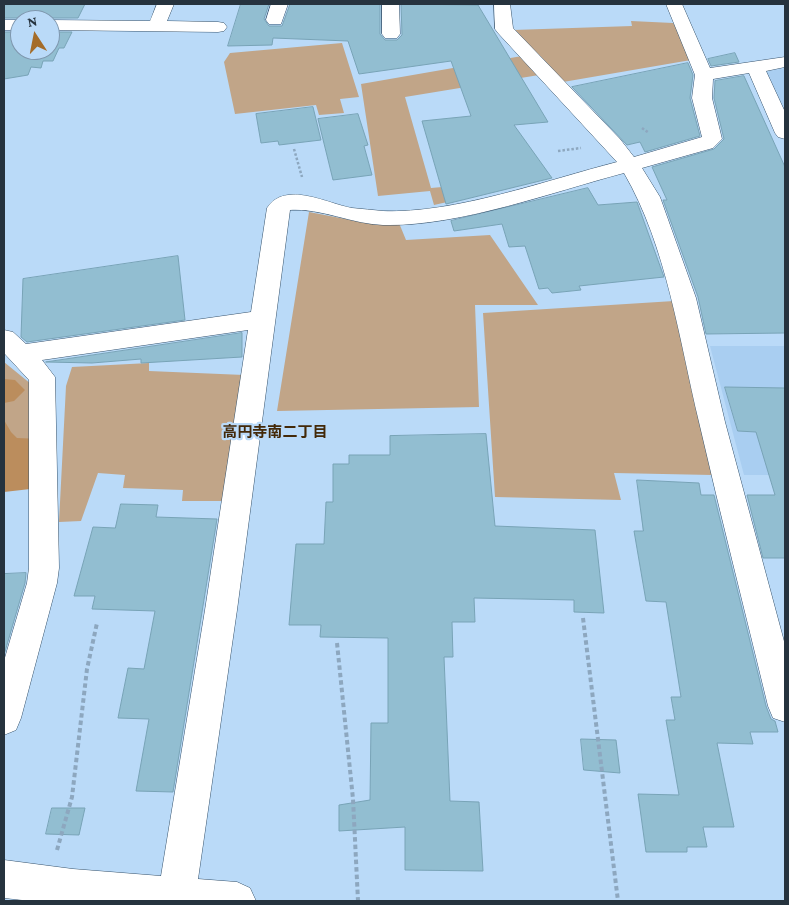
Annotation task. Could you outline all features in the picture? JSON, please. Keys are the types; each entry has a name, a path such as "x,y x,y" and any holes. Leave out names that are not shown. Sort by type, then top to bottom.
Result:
{"street":[{"path":"156,27 165,4"},
{"path":"390,4 391,34"},
{"path":"502,4 504,29 613,143 630,165 649,197 684,298 712,422 785,706"},
{"path":"176,897 221,610 278,208 285,202 302,202 352,215 376,217 440,214 706,144 712,139 702,98 704,75 674,4"},
{"path":"60,26 218,27"},
{"path":"704,75 785,62"},
{"path":"755,67 785,133"},
{"path":"13,346 261,319"},
{"path":"4,718 42,583 44,568 42,377 13,346"},
{"path":"4,879 65,891 237,901"}],"path":[{"path":"294,149 304,185"},
{"path":"584,618 618,901"},
{"path":"65,891 53,865 72,797 87,669 97,623"},
{"path":"337,643 353,799 358,901"}],"shaded area":[{"path":"631,21 673,23 683,36 691,60 563,82 513,30 632,26"},
{"path":"342,43 359,97 340,99 344,113 319,115 316,105 235,114 224,62 230,53"},
{"path":"522,56 539,75 405,97 431,188 510,181 514,187 434,205 430,191 378,196 361,84"},
{"path":"785,68 785,117 764,72"},
{"path":"309,212 356,221 399,223 406,240 490,235 538,305 475,305 479,407 277,411"},
{"path":"674,301 712,475 614,473 621,500 495,497 483,313"},
{"path":"710,346 785,346 785,475 744,475"},
{"path":"4,362 31,384 37,449 4,451"},
{"path":"149,363 149,371 244,375 224,501 182,501 183,490 123,488 125,475 98,473 81,521 59,522 66,386 72,367"},
{"path":"4,379 15,380 25,390 14,401 4,403"},
{"path":"4,420 17,438 42,439 39,488 4,492"}],"building":[{"path":"85,4 78,18 60,18 60,10 10,10 10,18 4,18 4,5"},
{"path":"241,4 269,4 264,19 269,26 282,26 290,4 380,4 380,34 385,40 397,40 402,35 401,4 478,5 548,122 514,125 552,178 446,204 422,121 471,116 451,61 359,74 348,41 273,38 272,45 228,46"},
{"path":"4,32 10,32 10,60 53,60 43,61 41,68 31,67 28,75 4,79"},
{"path":"60,32 72,32 64,48 60,48"},
{"path":"735,53 739,62 711,66 708,59"},
{"path":"688,63 693,75 690,98 700,136 645,152 640,142 627,145 572,87"},
{"path":"744,76 785,167 785,333 706,334 698,297 663,200 667,200 652,167 714,149 724,139 714,98 715,81"},
{"path":"313,107 321,140 279,145 278,141 261,143 256,114"},
{"path":"358,114 368,145 364,146 372,175 333,180 318,119"},
{"path":"588,188 598,205 637,202 664,277 579,286 581,290 552,293 548,288 539,289 525,246 509,247 502,224 454,231 451,221"},
{"path":"178,256 185,320 27,342 21,337 23,279"},
{"path":"242,333 242,357 141,363 141,359 92,363 46,362"},
{"path":"725,387 785,388 785,558 763,558 747,495 775,495 756,432 738,431"},
{"path":"486,434 495,526 595,530 604,613 574,612 574,600 474,598 475,622 452,622 453,657 444,657 450,801 479,802 483,871 405,870 405,827 339,831 339,805 370,800 371,723 388,723 388,638 320,637 321,625 289,625 296,544 324,544 326,502 333,502 333,464 349,464 349,455 390,455 390,436"},
{"path":"637,480 699,483 701,495 714,495 766,706 771,719 775,721 778,732 750,732 753,744 717,743 734,827 703,827 707,847 687,847 687,852 646,852 638,794 679,795 666,720 675,720 671,697 681,697 666,602 646,601 634,531 643,531"},
{"path":"121,504 158,505 156,517 217,519 173,792 136,791 149,719 118,718 128,668 144,669 155,611 92,609 95,596 74,596 93,527 115,528"},
{"path":"26,573 25,583 4,655 4,574"},
{"path":"581,739 616,740 620,773 584,770"},
{"path":"52,808 85,808 79,835 46,834"}],"district":[{"name":"高円寺南二丁目","path":"275,432"}]}
